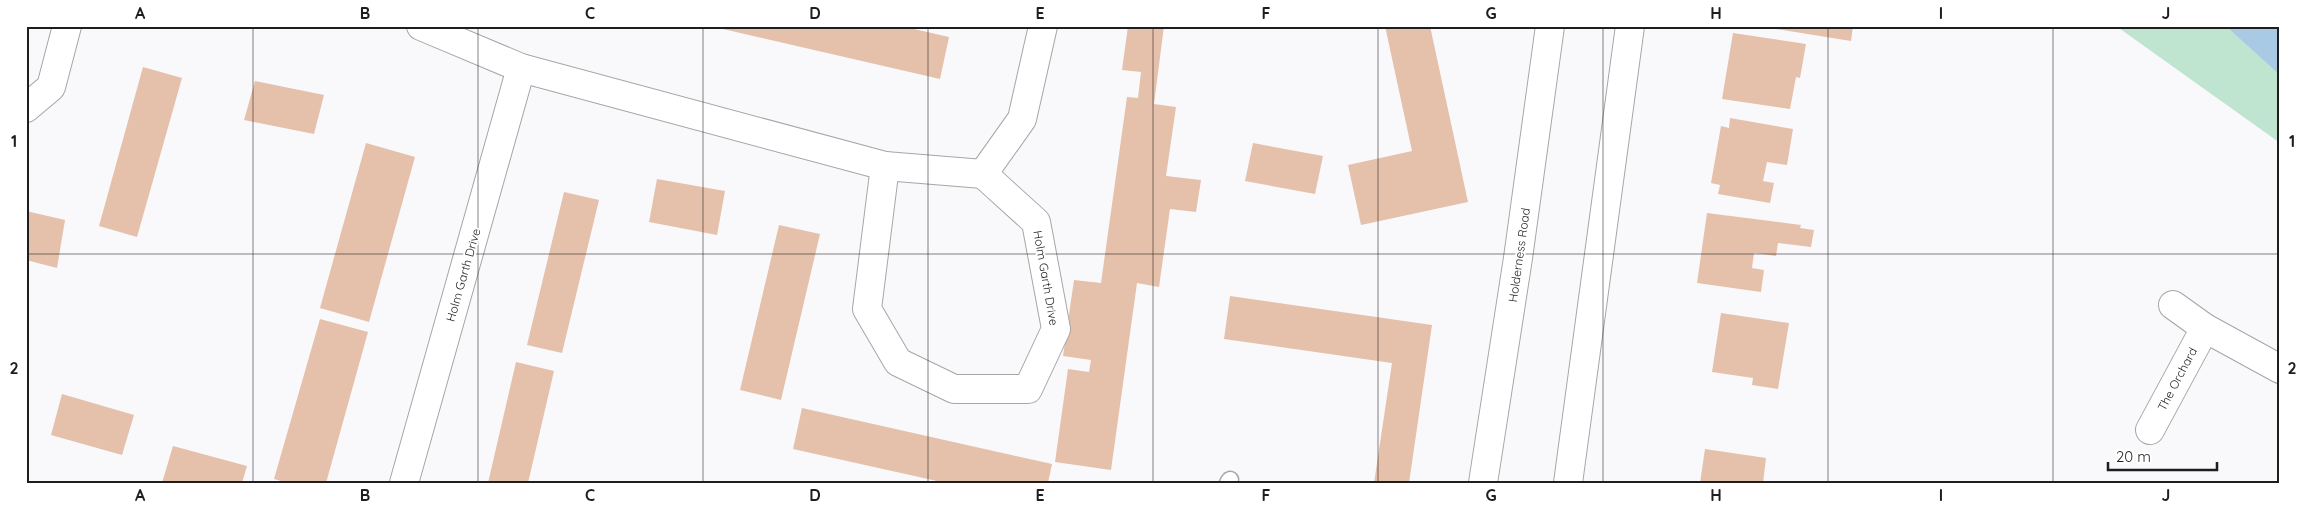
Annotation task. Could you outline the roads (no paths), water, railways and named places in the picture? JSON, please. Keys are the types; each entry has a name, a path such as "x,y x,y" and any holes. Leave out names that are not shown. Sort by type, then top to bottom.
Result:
{"main road":[{"path":"26,108 51,87 67,26"},
{"path":"421,26 521,68 885,166 984,174 1022,119 1043,26"},
{"name":"Holderness Road","path":"1483,483 1518,258 1550,26"},
{"path":"1568,483 1630,26"},
{"name":"Holm Garth Drive","path":"404,483 521,68"},
{"name":"Holm Garth Drive","path":"885,166 867,309 898,362 954,389 1028,389 1056,329 1036,222 984,174"},
{"path":"2173,305 2205,328 2280,368"},
{"name":"The Orchard","path":"2150,430 2205,328"}],"water":[{"path":"2226,26 2280,26 2280,75"}]}
